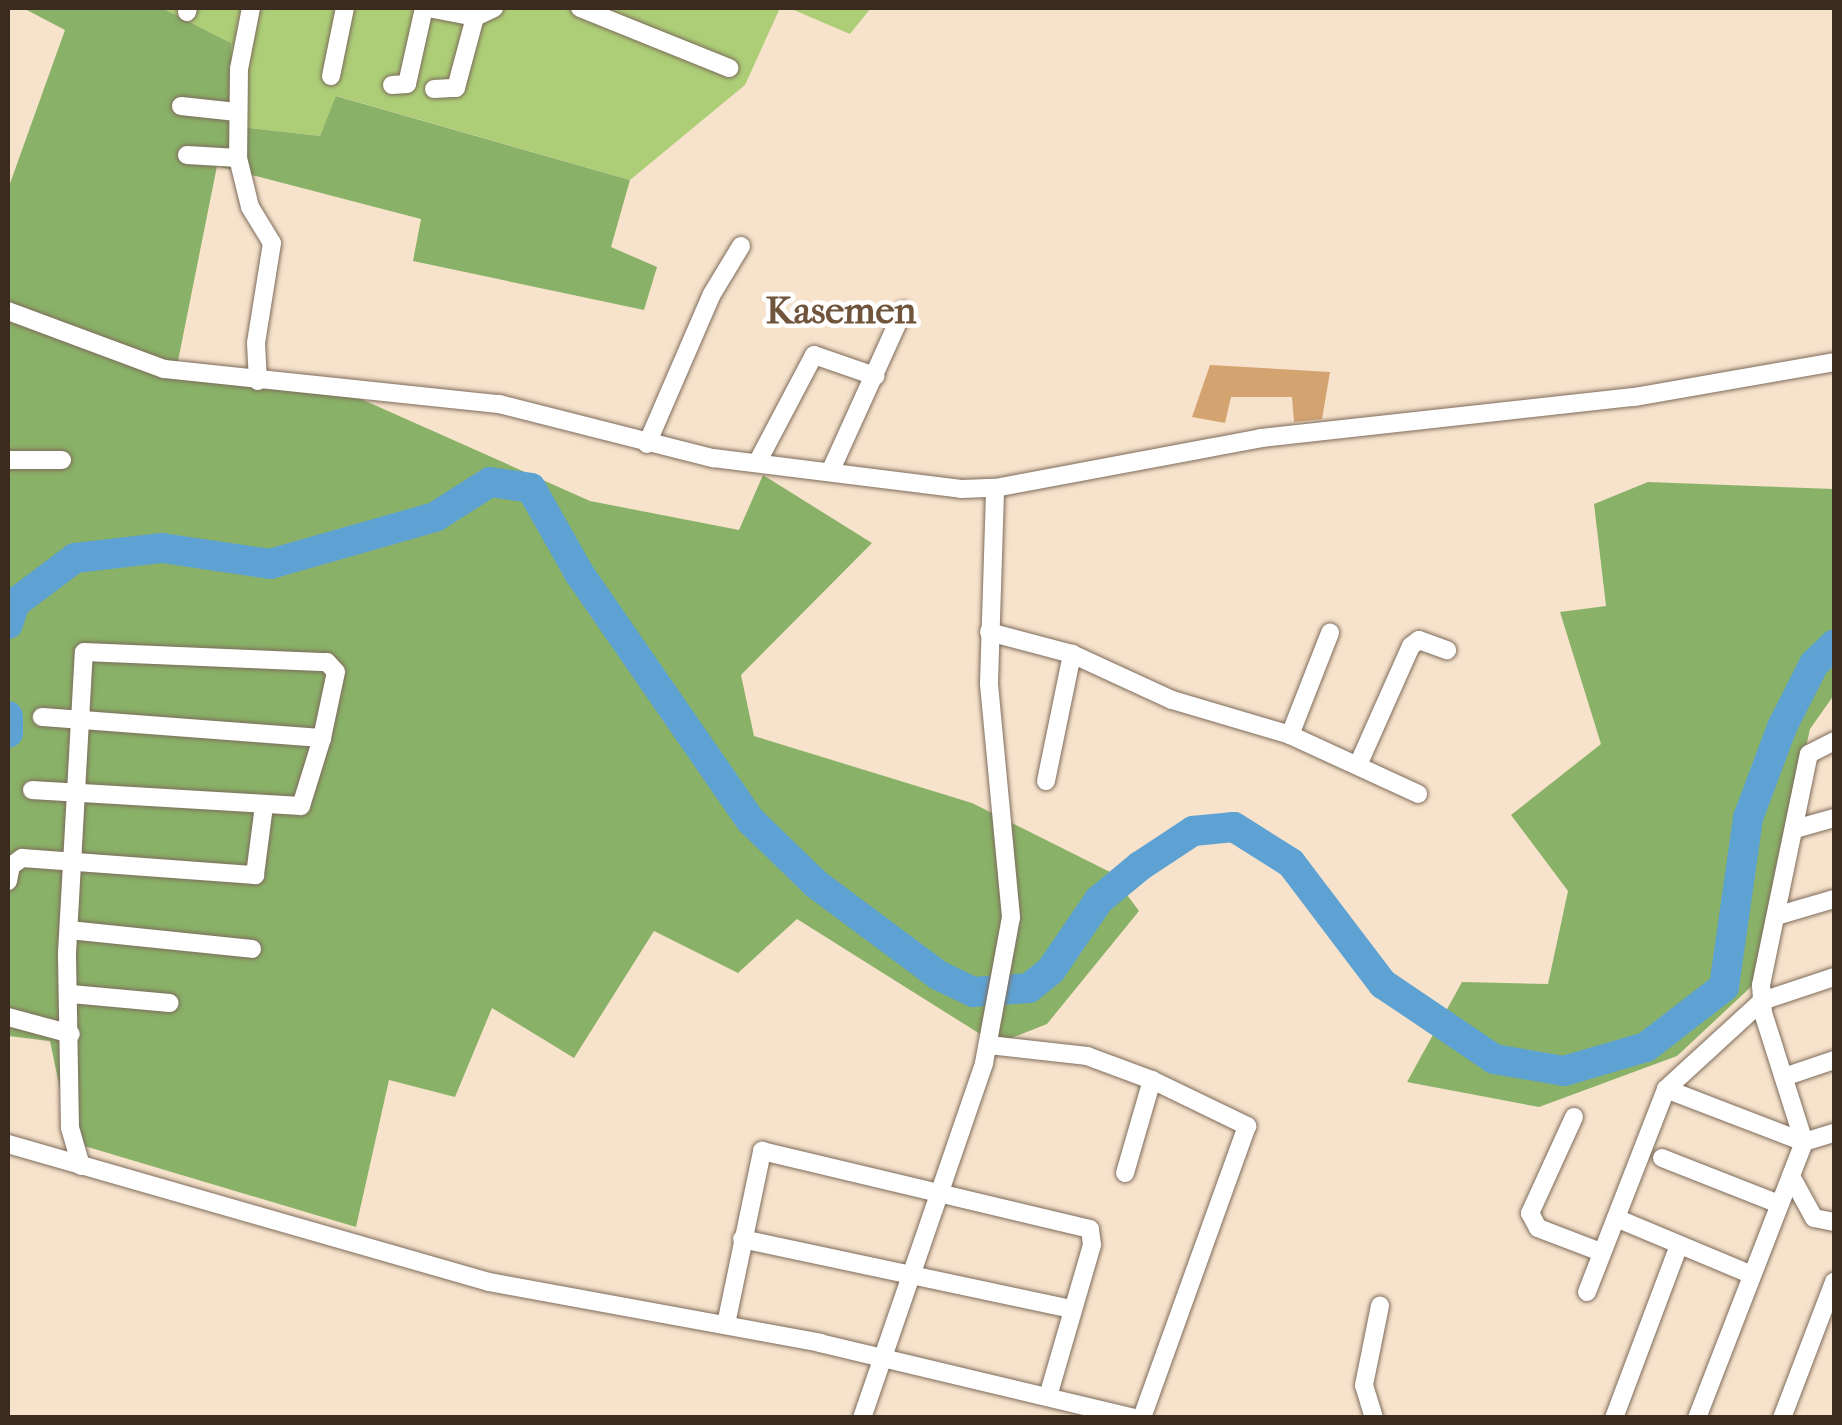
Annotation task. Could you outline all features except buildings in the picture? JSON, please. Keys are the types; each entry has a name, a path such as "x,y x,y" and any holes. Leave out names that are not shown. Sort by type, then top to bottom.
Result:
{"street":[{"path":"251,8 237,112 238,158 250,208 272,243 256,343 258,381"},
{"path":"331,76 345,8"},
{"path":"392,85 407,84 426,8 475,17 494,8"},
{"path":"580,8 730,68"},
{"path":"434,89 456,88 475,17"},
{"path":"181,106 237,112"},
{"path":"187,154 238,158"},
{"path":"647,444 712,294 741,246"},
{"path":"830,472 903,310"},
{"path":"8,311 164,368 499,404 647,444 757,463 995,488 1261,438 1634,396 1834,362"},
{"path":"757,463 814,355 875,376"},
{"path":"8,460 62,460"},
{"path":"862,1418 911,1273 944,1191 990,1040 1006,948 1012,894 989,632 995,488"},
{"path":"989,632 1072,654 1172,700 1290,734 1418,794"},
{"path":"1290,734 1330,633"},
{"path":"1358,765 1410,646 1419,640 1446,650"},
{"path":"32,790 78,793 264,806 304,804 336,672 318,661 86,650 78,793 76,863 68,930 70,1128 81,1166"},
{"path":"1046,781 1072,654"},
{"path":"42,716 322,738"},
{"path":"1696,1418 1804,1142 1762,1002 1809,754 1834,741"},
{"path":"8,881 11,866 22,858 254,875 264,806"},
{"path":"1795,829 1834,818"},
{"path":"1776,916 1834,899"},
{"path":"68,930 252,949"},
{"path":"1587,1292 1598,1251 1616,1218 1666,1090 1762,1002 1834,977"},
{"path":"71,994 170,1003"},
{"path":"8,1017 71,1034"},
{"path":"990,1040 1087,1056 1152,1080 1248,1131 1142,1418"},
{"path":"1784,1077 1834,1060"},
{"path":"1125,1173 1152,1080"},
{"path":"1666,1090 1804,1142 1834,1133"},
{"path":"1574,1117 1530,1213 1538,1228 1598,1251"},
{"path":"8,1144 489,1282 884,1357 1049,1392 1134,1418"},
{"path":"726,1324 762,1151 944,1191 1090,1229 1092,1245 1049,1392"},
{"path":"1662,1158 1779,1204"},
{"path":"1791,1176 1814,1218 1834,1222"},
{"path":"1616,1218 1752,1275"},
{"path":"742,1238 1071,1309"},
{"path":"1614,1418 1679,1245"},
{"path":"1782,1418 1834,1282"},
{"path":"1374,1418 1364,1385 1380,1306"}],"green space":[{"path":"23,8 162,8 231,43 233,126 320,136 336,96 630,180 611,247 657,267 644,310 413,261 421,219 217,166 176,371 361,399 590,501 739,530 763,475 872,543 741,675 754,736 972,803 1110,872 1139,911 1047,1024 996,1044 797,919 738,973 654,931 574,1058 492,1008 455,1097 389,1080 356,1227 71,1142 50,1041 8,1036 8,189 65,30"},
{"path":"162,8 780,8 745,85 630,180 337,96 320,136 233,126 231,43"},
{"path":"789,8 871,8 850,34"},
{"path":"1648,482 1834,489 1834,695 1810,729 1753,985 1677,1056 1539,1107 1407,1082 1462,982 1548,984 1568,891 1511,815 1601,744 1560,612 1606,606 1594,504"}],"waterway":[{"path":"8,624 15,603 75,558 162,548 270,564 435,517 490,482 531,488 579,573 751,821 816,884 938,975 973,992 1029,988 1051,970 1099,900 1140,866 1193,831 1234,827 1291,863 1383,984 1494,1059 1564,1071 1646,1047 1724,987 1748,818 1782,727 1814,664 1834,645"},
{"path":"8,716 8,733"}],"district":[{"name":"Kasemen","path":"841,311"}]}
